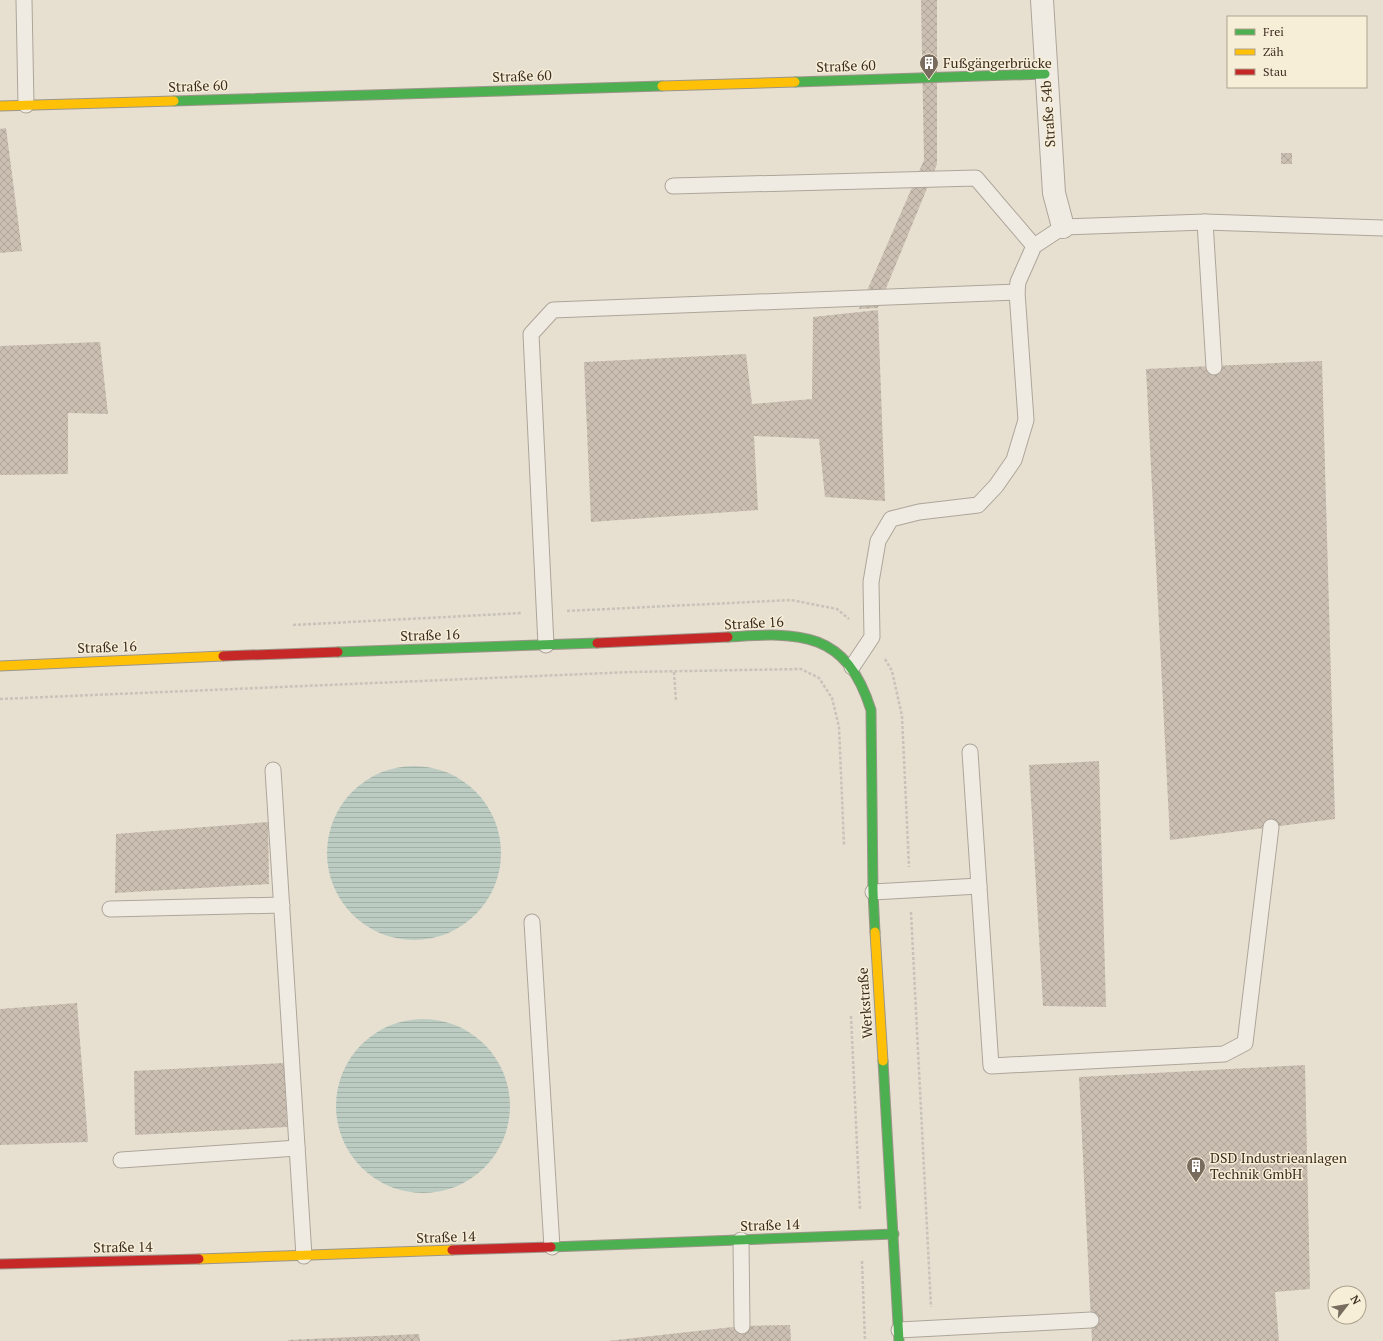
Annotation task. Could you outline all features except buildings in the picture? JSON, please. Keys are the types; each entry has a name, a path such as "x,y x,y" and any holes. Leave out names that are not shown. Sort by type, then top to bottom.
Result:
{"street":[{"name":"Straße 54b","path":"1042,0 1045,74 1054,193 1063,227"},
{"name":"Straße 60","path":"0,106 1045,74"},
{"name":"Straße 16","path":"0,666 546,645 673,642 784,634 813,639 836,652 852,667"},
{"name":"Werkstraße","path":"852,667 864,685 871,710 873,892 899,1336"},
{"name":"Straße 14","path":"0,1264 304,1256 894,1234"}],"lane":[{"path":"24,0 26,105"},
{"path":"673,186 976,178 1034,246"},
{"path":"1205,222 1214,367"},
{"path":"852,667 872,638 871,582 878,541 891,519 919,512 978,505 996,486 1014,460 1026,420 1017,292 1018,282 1034,246 1063,227 1205,222 1383,228"},
{"path":"546,645 531,334 553,310 1017,292"},
{"path":"970,752 991,1066 1224,1054 1245,1044 1271,827"},
{"path":"273,770 304,1256"},
{"path":"873,892 979,886"},
{"path":"110,909 282,905"},
{"path":"532,922 552,1247"},
{"path":"121,1160 297,1148"},
{"path":"741,1240 742,1326"},
{"path":"899,1336 932,1329 1091,1320"}],"path":[{"path":"292,625 791,600 837,609 872,638 892,671 902,716 932,1329"},
{"path":"0,699 623,672 801,669 819,678 832,698 839,727 844,846"},
{"path":"851,1013 866,1341"}],"shaded area":[{"path":"414,766 431,768 447,773 469,786 481,798 490,812 497,828 501,853 499,870 494,886 481,908 469,920 455,929 439,936 414,940 397,938 381,933 359,920 347,908 338,894 331,878 327,853 329,836 334,820 347,798 359,786 373,777 389,770"},
{"path":"432,1019 456,1025 472,1033 485,1044 496,1057 504,1073 509,1089 509,1123 504,1139 496,1155 485,1168 472,1179 448,1190 432,1193 414,1193 398,1190 374,1179 361,1168 350,1155 342,1139 337,1123 336,1097 339,1081 350,1057 361,1044 374,1033 390,1025 406,1020"}],"traffic: fast":[{"path":"795,82 1045,74"},
{"path":"174,101 662,86"},
{"path":"728,637 778,635 799,637 818,642 834,651 848,665 861,684 871,710 873,892 875,932"},
{"path":"338,652 597,643"},
{"path":"883,1061 899,1341"},
{"path":"551,1247 894,1234"}],"traffic: slow":[{"path":"662,86 795,82"},
{"path":"0,106 174,101"},
{"path":"0,666 223,656"},
{"path":"875,932 883,1061"},
{"path":"199,1259 452,1250"}],"traffic: jam":[{"path":"597,643 728,637"},
{"path":"223,656 338,652"},
{"path":"452,1250 551,1247"},
{"path":"0,1264 199,1259"}],"place":[{"name":"Fußgängerbrücke","path":"929,80"},
{"name":"DSD Industrieanlagen Technik GmbH","path":"1196,1183"}]}
